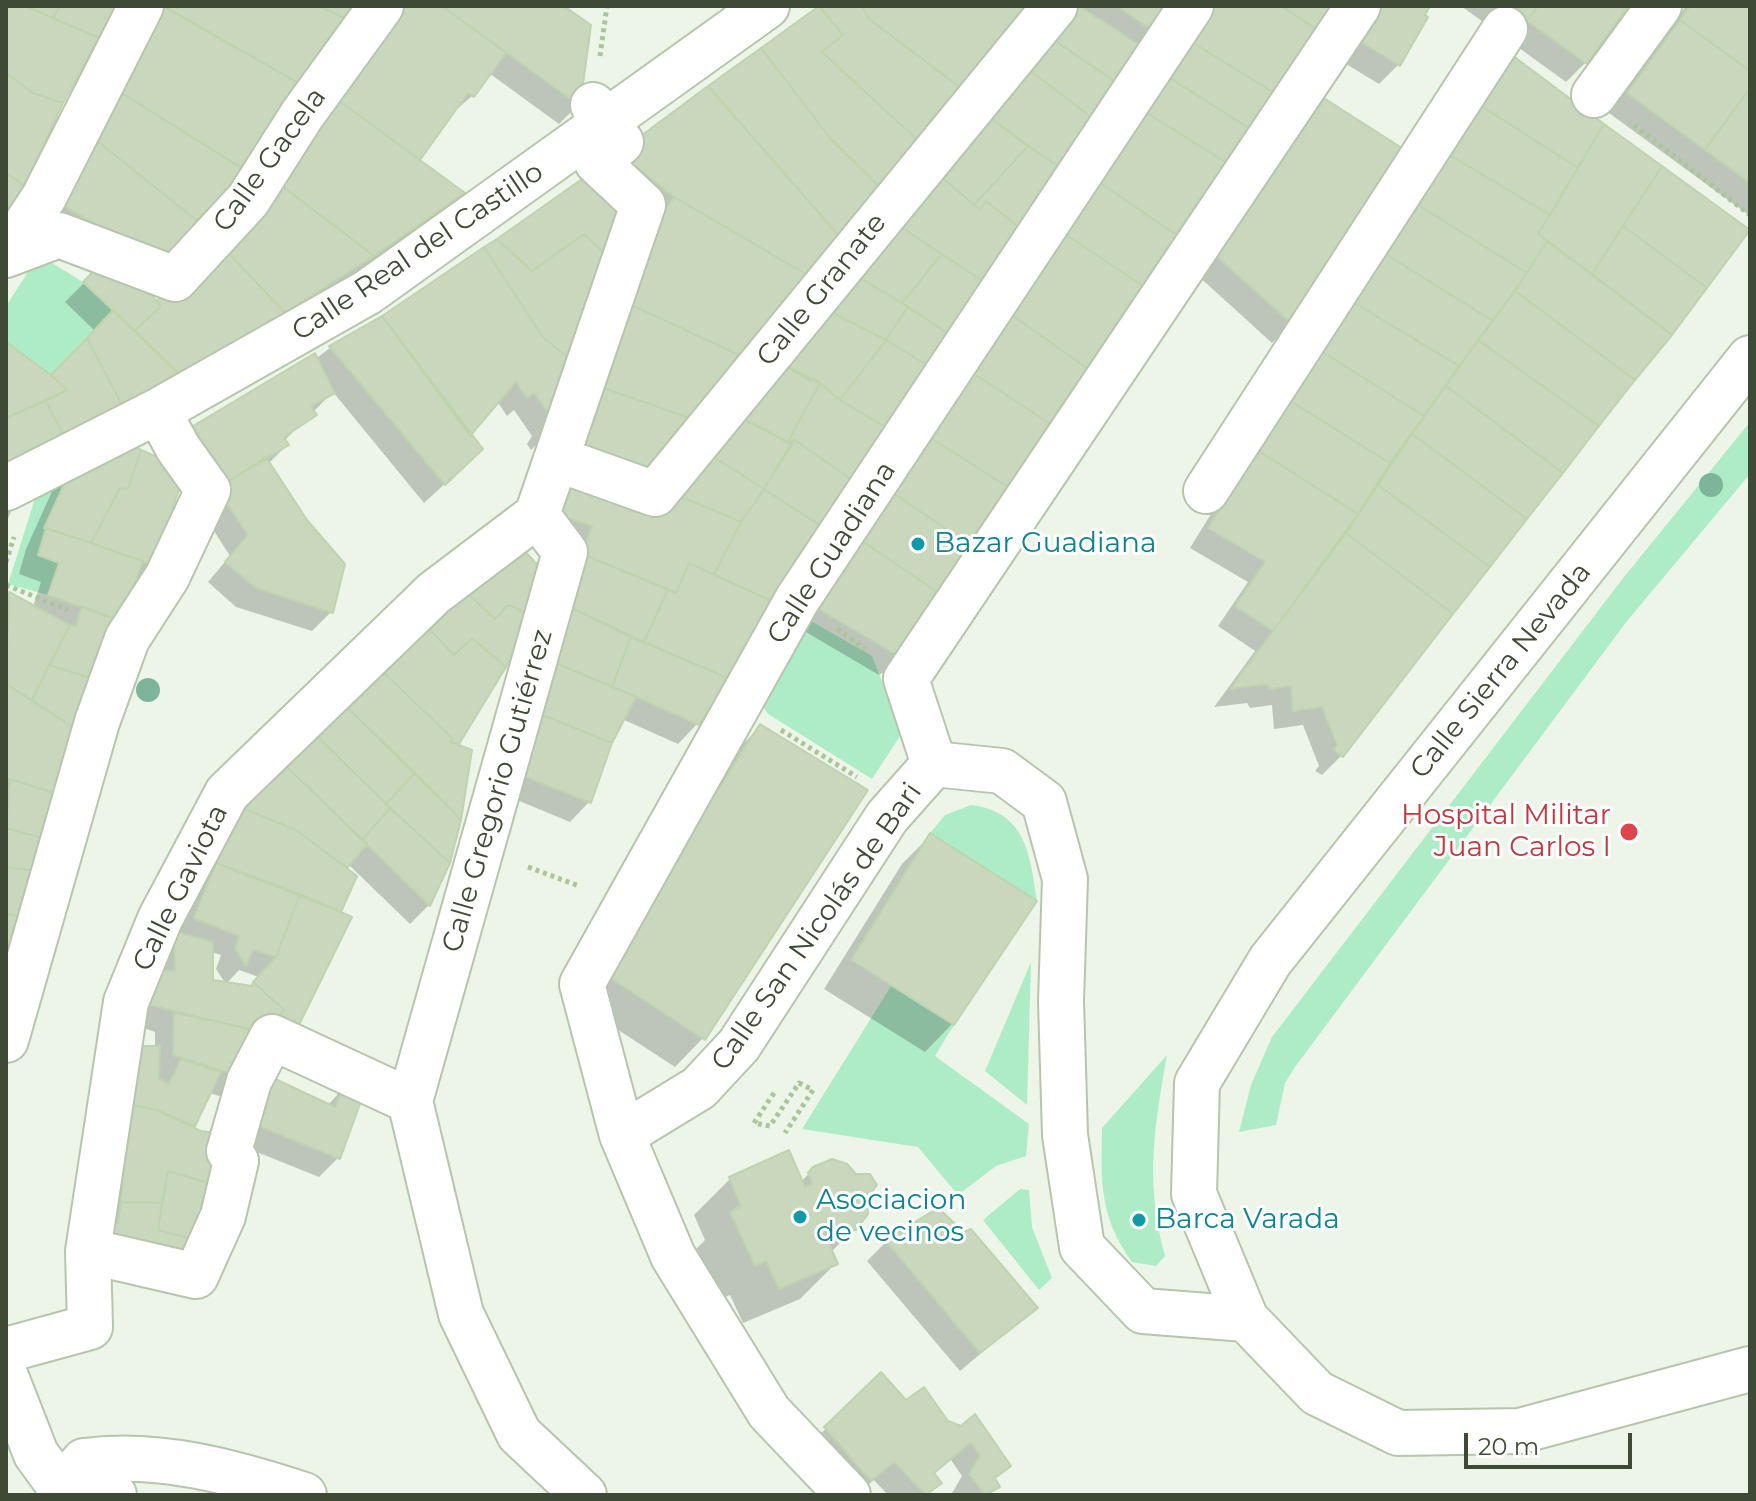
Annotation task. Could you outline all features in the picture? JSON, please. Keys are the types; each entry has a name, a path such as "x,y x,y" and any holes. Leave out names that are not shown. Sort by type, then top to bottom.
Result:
{"street":[{"path":"6,255 44,197 141,6"},
{"name":"Calle Gacela","path":"6,255 59,235 175,279 248,200 302,115 381,6"},
{"name":"Calle Real del Castillo","path":"6,488 158,411 368,292 600,114 767,6"},
{"name":"Calle Granate","path":"557,459 655,494 1055,6"},
{"name":"Calle Guadiana","path":"848,1495 769,1412 673,1256 622,1135 582,984 797,600 1191,6"},
{"path":"934,764 906,679 1358,6"},
{"path":"1594,95 1659,6"},
{"path":"1206,491 1505,29"},
{"path":"537,515 643,205 597,162 621,142 600,114"},
{"name":"Calle Sierra Nevada","path":"1750,358 1270,961 1197,1083 1194,1194 1246,1319 1317,1393 1398,1433 1520,1431 1750,1369"},
{"path":"6,1040 97,722 127,639 167,577 208,490 178,448 158,411"},
{"name":"Calle Gregorio Gutiérrez","path":"537,515 565,552 410,1101 461,1314 519,1434 584,1495"},
{"name":"Calle Gaviota","path":"6,1350 90,1327 88,1251 126,1002 160,919 227,793 434,593 537,515"},
{"name":"Calle San Nicolás de Bari","path":"622,1135 699,1088 739,1045 900,804 934,764 1002,771 1044,802 1065,879 1061,1001 1065,1135 1082,1247 1143,1311 1246,1319"},
{"path":"88,1251 196,1276 223,1216 236,1161 229,1151 241,1102 272,1037 410,1101"},
{"path":"6,1377 36,1454 68,1481 114,1495"},
{"path":"68,1481 107,1458 225,1469 304,1495"}],"path":[{"path":"6,585 68,610"},
{"path":"797,600 906,679"},
{"path":"739,704 900,804"},
{"path":"481,849 625,903"},
{"path":"774,1093 754,1123 770,1126 799,1083 813,1090 785,1133"}],"green space":[{"path":"39,255 83,282 113,310 51,375 6,342 6,306"},
{"path":"1750,422 1750,474 1627,621 1295,1067 1285,1083 1276,1125 1239,1132 1251,1085 1272,1037 1624,577"},
{"path":"73,465 45,527 38,554 59,563 48,595 8,584 39,486"},
{"path":"804,617 872,656 902,733 872,779 768,714 761,703"},
{"path":"971,805 1004,816 1014,826 1028,852 1037,901 930,833 945,815"},
{"path":"1031,962 1027,1105 985,1071"},
{"path":"891,986 954,1025 935,1056 1029,1124 1026,1156 996,1166 958,1195 918,1147 802,1129"},
{"path":"1167,1055 1155,1131 1153,1180 1165,1256 1156,1266 1132,1262 1113,1229 1102,1182 1102,1128"},
{"path":"1020,1189 1029,1190 1032,1227 1052,1278 1039,1290 983,1220"}],"building":[{"path":"6,6 25,6 99,38 63,103 33,93 6,73"},
{"path":"25,6 60,6 53,18"},
{"path":"60,6 116,6 99,38 53,18"},
{"path":"162,6 309,89 247,171 117,90"},
{"path":"164,6 318,6 354,22 309,89"},
{"path":"318,6 365,6 354,22"},
{"path":"398,6 442,6 506,53 474,97 468,93 420,160 334,97"},
{"path":"442,6 564,6 591,25 580,106"},
{"path":"819,6 843,35 822,52 925,147 887,194 830,138 761,48"},
{"path":"819,6 862,6 869,19 969,94 925,147 822,52 843,35"},
{"path":"862,6 1042,6 969,94 869,19"},
{"path":"1064,6 1079,6 1143,47 1119,84 1043,33"},
{"path":"1117,6 1174,6 1156,33"},
{"path":"1207,6 1281,6 1318,30 1276,94 1185,38"},
{"path":"1281,6 1334,6 1318,30"},
{"path":"1369,6 1430,6 1425,15 1428,17 1400,66 1351,36"},
{"path":"1507,6 1538,6 1527,21"},
{"path":"1538,6 1628,6 1587,64 1527,21"},
{"path":"1690,6 1750,6 1750,71 1680,20"},
{"path":"1680,20 1750,71 1750,88 1705,150 1627,93"},
{"path":"1043,33 1119,84 1095,120 1020,63"},
{"path":"1185,38 1276,94 1252,130 1162,73"},
{"path":"761,48 830,138 887,194 846,244 708,86"},
{"path":"1504,49 1604,124 1578,168 1472,100"},
{"path":"1020,63 1095,120 1063,170 983,113"},
{"path":"6,73 33,93 63,103 25,186 6,173"},
{"path":"1162,73 1252,130 1230,165 1139,108"},
{"path":"708,86 846,244 816,280 674,197 618,153"},
{"path":"1750,88 1750,183 1705,150"},
{"path":"117,90 252,175 196,220 96,140"},
{"path":"1316,93 1402,148 1293,325 1213,253"},
{"path":"334,97 465,193 374,256 273,179"},
{"path":"1472,100 1578,168 1550,215 1441,150"},
{"path":"1139,108 1230,165 1184,240 1093,178"},
{"path":"983,113 1028,146 974,205 936,172"},
{"path":"1604,124 1662,166 1592,274 1538,234"},
{"path":"96,140 196,220 179,272 64,206"},
{"path":"1028,146 1063,170 1022,230 986,201 980,210 974,205"},
{"path":"1441,150 1550,215 1538,234 1547,241 1527,273 1410,200"},
{"path":"1662,166 1750,230 1707,288 1623,226"},
{"path":"933,170 980,210 986,201 1022,230 987,284 892,221"},
{"path":"6,173 25,186 7,215 6,228"},
{"path":"1093,178 1184,240 1152,292 1059,230"},
{"path":"273,179 374,256 285,313 222,246"},
{"path":"582,179 618,213 614,262 584,234 532,271 497,239"},
{"path":"674,197 816,280 752,361 625,302 639,247"},
{"path":"1410,200 1527,273 1493,321 1379,250"},
{"path":"892,221 942,254 902,303 852,273"},
{"path":"1623,226 1707,288 1672,335 1592,274"},
{"path":"1059,230 1152,292 1091,371 1006,311"},
{"path":"584,234 614,262 572,361 543,337 484,247 497,239 532,271"},
{"path":"1547,241 1672,335 1635,380 1515,291"},
{"path":"222,246 285,313 248,340 182,377 135,331 161,306 157,301 162,295"},
{"path":"484,247 542,336 572,361 550,415 534,393 527,398 516,382 470,436 382,316"},
{"path":"1379,250 1493,321 1459,366 1348,299"},
{"path":"942,254 987,284 952,336 902,303"},
{"path":"105,259 142,285 161,306 135,331 83,282"},
{"path":"852,273 908,307 886,340 825,309"},
{"path":"1515,291 1635,380 1599,426 1478,340"},
{"path":"1348,299 1459,366 1424,416 1318,349"},
{"path":"625,302 752,361 698,421 598,386"},
{"path":"908,307 952,336 932,368 886,340"},
{"path":"825,309 886,340 840,400 813,378 810,381 782,364"},
{"path":"113,310 182,377 123,407 87,338"},
{"path":"1006,311 1091,371 1052,425 968,370"},
{"path":"382,316 483,449 445,485 329,346"},
{"path":"87,338 123,407 65,438 46,401 67,390 51,375"},
{"path":"886,340 932,368 890,430 840,400"},
{"path":"1478,340 1599,426 1563,473 1446,386"},
{"path":"6,342 51,375 67,390 6,418"},
{"path":"1318,349 1424,416 1390,463 1287,399"},
{"path":"315,353 335,393 311,406 317,415 284,437 289,445 219,487 183,432"},
{"path":"782,364 820,383 788,442 747,420"},
{"path":"968,370 1052,425 1016,492 926,435"},
{"path":"820,383 840,400 890,430 855,482 795,440 788,442"},
{"path":"598,386 698,421 645,483 575,459"},
{"path":"1446,386 1563,473 1527,519 1412,434"},
{"path":"1287,399 1390,463 1358,514 1257,450"},
{"path":"46,401 65,438 6,467 6,418"},
{"path":"735,415 791,444 764,489 703,450"},
{"path":"1412,434 1527,519 1490,567 1378,485"},
{"path":"926,435 1016,492 979,551 890,491"},
{"path":"795,440 855,482 824,528 764,489"},
{"path":"124,441 141,450 128,489 120,488 91,543 44,528 73,465"},
{"path":"141,450 186,470 173,507 184,511 166,570 91,543 120,488 128,489"},
{"path":"703,450 764,489 741,522 672,493"},
{"path":"1257,450 1358,514 1273,631 1235,606 1265,562 1208,528"},
{"path":"266,457 307,520 345,564 333,613 256,588 225,562 248,535 217,489"},
{"path":"570,470 672,493 741,522 714,575 689,563 676,593 582,554 592,526 556,514"},
{"path":"1378,485 1490,567 1453,614 1346,533"},
{"path":"764,489 824,528 776,603 714,575 741,522"},
{"name":"Bazar Guadiana","path":"890,491 979,551 946,598 858,538"},
{"path":"46,528 143,561 120,621 48,595 59,563 38,555"},
{"path":"1346,533 1453,614 1343,757 1333,750 1337,745 1322,707 1293,711 1291,686 1270,689 1267,684 1230,689"},
{"path":"858,538 946,598 900,657 812,605"},
{"path":"515,541 549,577 534,616 508,605 495,619 464,590"},
{"path":"582,554 668,589 644,642 561,603"},
{"path":"689,563 776,603 730,679 644,642 668,589 676,593"},
{"path":"464,590 495,619 508,605 534,616 506,667 472,638 454,655 427,627"},
{"path":"9,592 70,625 32,700 6,684"},
{"path":"561,603 631,637 612,687 544,658"},
{"path":"82,606 120,621 97,680 49,665 70,625 76,626"},
{"path":"427,627 454,655 472,638 506,667 459,744 451,742 452,738 383,672"},
{"path":"631,637 730,679 699,725 612,686"},
{"path":"544,658 636,697 612,743 530,710"},
{"path":"49,665 97,680 80,732 32,700"},
{"path":"383,672 452,738 451,742 472,750 461,820 347,707"},
{"path":"6,684 80,732 58,794 6,778"},
{"path":"347,707 415,773 386,804 317,736"},
{"path":"530,710 612,743 591,803 511,771"},
{"path":"760,724 868,790 705,1040 601,972"},
{"path":"317,736 390,808 362,840 284,764"},
{"path":"284,764 367,844 347,868 296,830 237,806"},
{"path":"415,773 461,820 450,863 386,804"},
{"path":"10,779 58,794 45,839 6,828"},
{"path":"237,806 296,830 357,876 341,912 216,863"},
{"path":"390,808 450,863 430,906 362,840"},
{"path":"6,828 45,839 35,871 6,867"},
{"path":"930,833 1037,901 954,1025 851,960"},
{"path":"216,863 300,894 276,957 253,950 246,966 235,949 239,936 194,918"},
{"path":"6,867 35,871 21,917 6,914"},
{"path":"300,894 352,917 293,1037 271,1027 284,1010 253,982 276,957"},
{"path":"6,914 21,917 6,961"},
{"path":"174,931 213,942 213,980 252,986 253,982 284,1010 267,1034 150,1005 145,969 175,971"},
{"path":"174,1013 267,1034 244,1078 173,1055"},
{"path":"128,1046 160,1046 159,1079 169,1084 181,1059 221,1072 195,1126 156,1110 123,1103"},
{"path":"273,1078 335,1107 346,1082 365,1090 340,1159 239,1118"},
{"path":"123,1103 156,1110 201,1131 230,1135 219,1186 168,1171 162,1203 121,1202 127,1115"},
{"name":"Asociacion de vecinos","path":"789,1150 805,1187 813,1184 808,1173 813,1167 832,1159 847,1164 856,1174 870,1174 877,1185 867,1198 868,1214 856,1230 835,1233 830,1220 821,1225 838,1264 779,1289 766,1261 755,1266 730,1212 741,1206 729,1177"},
{"path":"168,1171 223,1187 201,1241 158,1230"},
{"path":"121,1202 162,1203 158,1230 201,1241 188,1271 91,1244 95,1219 118,1223"},
{"path":"938,1208 964,1232 971,1229 1038,1308 980,1353 885,1240"},
{"path":"881,1372 906,1400 924,1387 948,1421 961,1426 975,1414 1011,1466 995,1478 1000,1487 985,1495 969,1474 980,1456 971,1442 934,1473 942,1483 926,1495 894,1462 871,1481 824,1427"}],"place":[{"name":"Bazar Guadiana","path":"918,544"},
{"name":"Hospital Militar Juan Carlos I","path":"1629,832"},
{"name":"Asociacion de vecinos","path":"800,1217"},
{"name":"Barca Varada","path":"1139,1220"}]}
